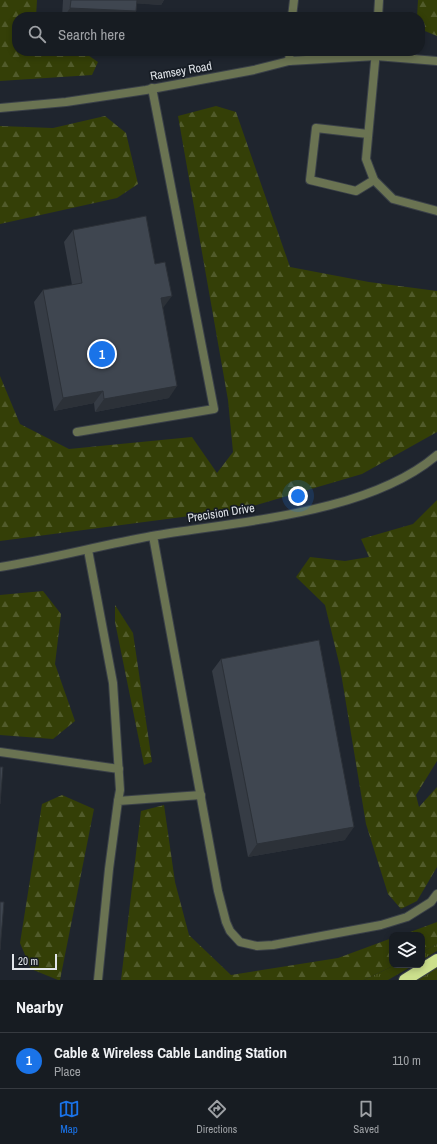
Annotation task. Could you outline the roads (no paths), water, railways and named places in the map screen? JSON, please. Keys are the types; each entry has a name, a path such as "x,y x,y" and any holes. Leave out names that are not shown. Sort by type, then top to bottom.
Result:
{"highway":[{"path":"405,980 437,960"}],"street":[{"path":"293,12 294,0"},
{"path":"378,12 379,0"},
{"path":"289,61 290,56"},
{"name":"Ramsey Road","path":"0,108 66,102 254,70 289,61 343,56"},
{"path":"376,56 366,159 374,180 393,199 437,211"},
{"name":"Ramsey Road","path":"399,56 437,61"},
{"path":"78,432 214,409 152,88"},
{"path":"368,134 316,128 310,180 356,191 374,180"},
{"name":"Precision Drive","path":"0,567 153,536 292,513 367,495 398,482 426,465 437,455"},
{"path":"153,536 201,795 226,922 230,931 240,942 257,946 273,946 381,925 407,917 430,902 437,894"},
{"path":"88,550 113,683 120,790 109,869 98,980"},
{"path":"0,752 119,769"},
{"path":"118,801 201,795"}],"place":[{"name":"Cable & Wireless Cable Landing Station","path":"102,354"}]}
